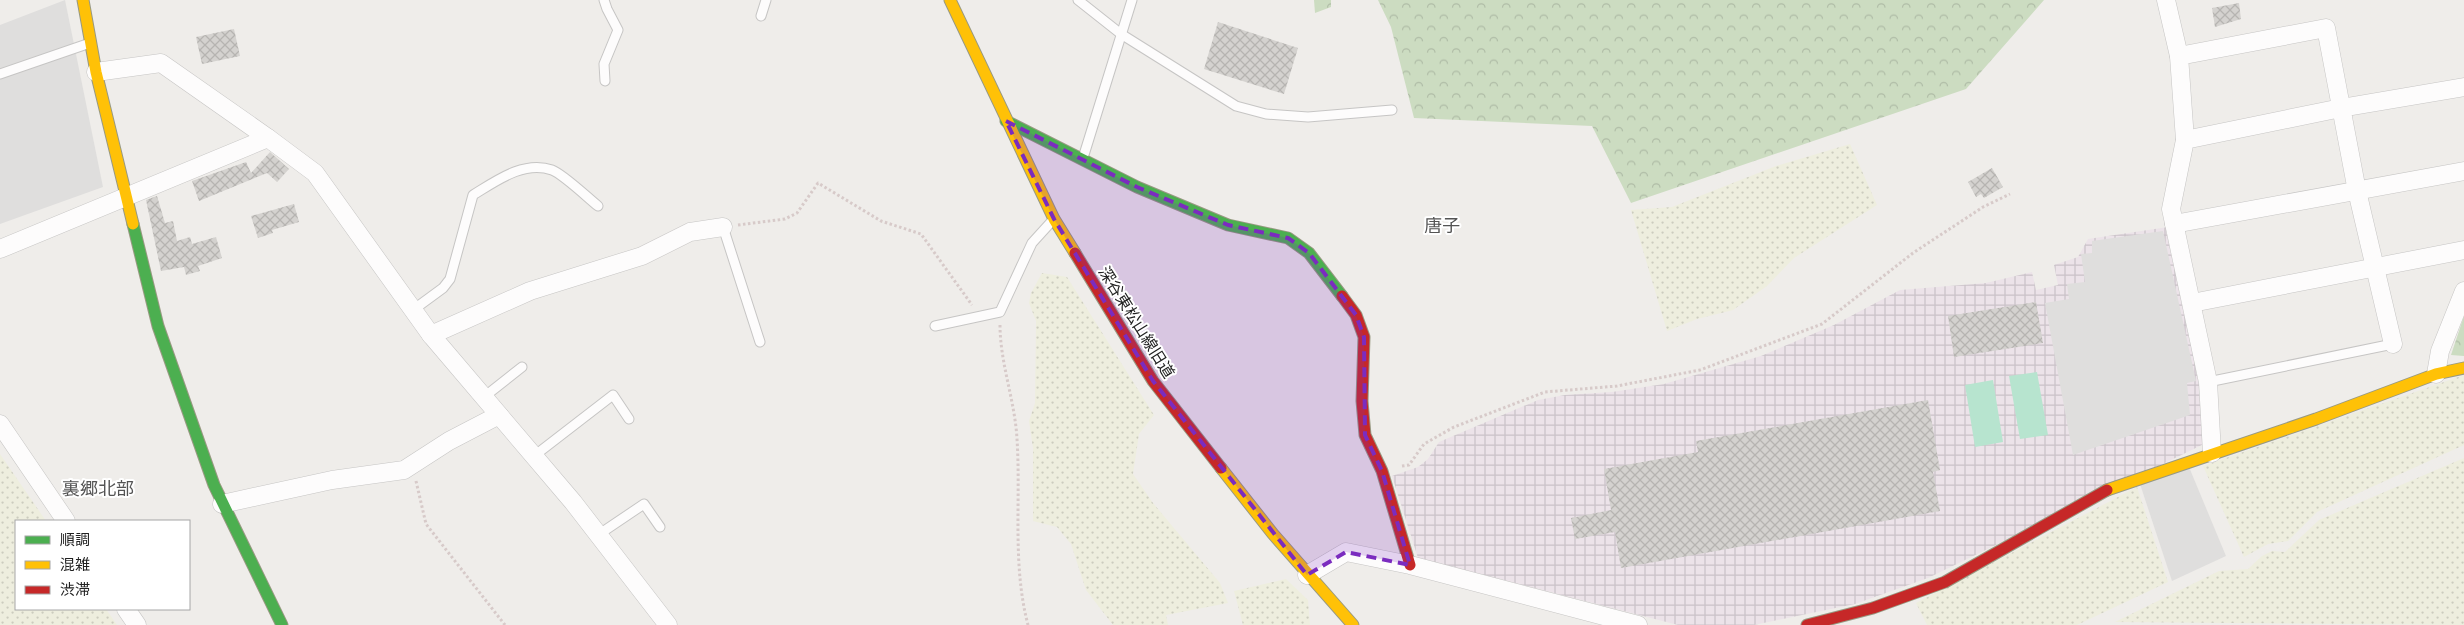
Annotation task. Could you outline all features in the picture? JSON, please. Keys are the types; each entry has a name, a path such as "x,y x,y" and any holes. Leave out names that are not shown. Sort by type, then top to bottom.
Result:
{"street":[{"path":"83,0 96,72 125,199 158,326 222,504 282,625"},
{"name":"深谷東松山線旧道","path":"950,0 1054,219 1153,381 1213,460 1307,575 1353,625"},
{"path":"2166,0 2179,56 2185,140 2171,209 2208,382 2212,454"},
{"path":"2179,56 2326,28 2358,191 2393,344"},
{"path":"96,72 161,63 315,173 431,335 534,456 668,625"},
{"path":"2185,140 2341,108 2464,87"},
{"path":"1006,120 1136,187 1219,221 1288,238 1309,253 1356,315 1364,337 1362,401 1365,435 1382,471 1410,564"},
{"path":"0,249 125,199 268,138"},
{"path":"2174,224 2464,171"},
{"path":"431,335 530,291 642,256 690,232 723,227"},
{"path":"2192,303 2464,250"},
{"path":"2436,374 2440,351 2464,291"},
{"path":"1807,625 1873,608 1944,582 2111,488 2436,374 2464,368"},
{"path":"222,504 332,480 404,470 413,466 449,441 499,415"},
{"path":"0,424 65,520"},
{"path":"1307,575 1346,552 1410,564 1638,625"},
{"path":"127,610 137,625"}],"lane":[{"path":"604,0 618,30 604,64 604,81"},
{"path":"761,16 766,0"},
{"path":"1078,0 1121,34 1236,106 1266,114 1308,117 1392,110"},
{"path":"1083,159 1132,0"},
{"path":"0,74 90,43"},
{"path":"413,310 450,280 473,195 504,177 531,167 553,170 598,206"},
{"path":"935,326 1000,312 1032,243 1054,219"},
{"path":"723,227 760,342"},
{"path":"2208,382 2393,344"},
{"path":"484,397 522,367"},
{"path":"534,456 613,395 629,419"},
{"path":"598,535 644,504 660,527"}],"path":[{"path":"723,227 785,219 797,213 818,182 881,221 921,234 980,315"},
{"path":"1382,471 1408,465 1424,444 1454,427 1545,392 1616,386 1700,370 1822,324 1913,253 1983,207 2010,194"},
{"path":"1000,312 1000,334 1017,437 1017,544 1022,603 1028,625"},
{"path":"413,466 426,524 452,559 491,604 505,625"}],"highlighted area":[{"path":"1006,121 1137,187 1228,225 1288,238 1309,253 1356,315 1364,337 1365,435 1382,471 1410,565 1346,552 1307,575 1153,381 1054,219"}],"shaded area":[{"path":"65,0 103,187 0,224 0,25"},
{"path":"2168,227 2199,378 2204,444 1928,578 1855,604 1754,625 1678,625 1418,558 1392,476 1418,467 1428,459 1439,442 1538,400 1565,395 1612,392 1664,384 1761,356 1834,325 1900,290 1986,283 2032,272 2036,290 2058,285 2054,265 2078,257 2088,239"},
{"path":"2163,231 2196,381 2187,383 2190,415 2073,455 2045,303 2069,299 2067,284 2085,282 2081,254 2092,253 2092,241"},
{"path":"2189,467 2226,556 2172,581 2140,484"}],"green space":[{"path":"1314,0 1331,0 1331,7 1315,13"},
{"path":"1378,0 2044,0 1966,89 1631,203 1592,126 1414,118 1391,27"},
{"path":"1850,144 1877,205 1794,258 1767,286 1733,310 1697,319 1667,331 1631,210 1672,207 1776,166"},
{"path":"1042,273 1067,277 1154,415 1139,434 1133,474 1153,503 1220,583 1228,603 1166,615 1168,625 1113,625 1086,590 1071,544 1057,527 1033,521 1033,448 1029,421 1035,403 1036,321 1029,303 1031,293"},
{"path":"2464,316 2464,356 2451,355"},
{"path":"2037,372 2048,435 2020,439 2009,376"},
{"path":"2464,375 2464,445 2317,512 2288,541 2268,544 2244,557 2203,466"},
{"path":"1993,380 2003,442 1975,447 1965,385"},
{"path":"0,454 45,520 15,520 15,610 107,610 117,625 0,625"},
{"path":"2464,458 2464,625 2115,622 2219,571 2248,569 2262,556 2272,551 2285,552 2319,520"},
{"path":"2137,487 2168,582 2077,625 1927,625 1916,603"},
{"path":"1286,579 1308,600 1310,625 1243,625 1234,591"}],"building":[{"path":"2239,3 2241,19 2215,27 2212,8"},
{"path":"1218,22 1298,48 1284,94 1204,69"},
{"path":"234,29 240,56 202,64 196,37"},
{"path":"270,152 289,169 277,182 267,173 199,201 192,181 246,162 251,173"},
{"path":"1992,168 2003,187 1984,198 1981,194 1976,197 1968,182"},
{"path":"157,196 165,223 173,221 177,241 190,237 192,244 216,237 222,258 198,266 200,271 186,275 184,267 161,271 146,200"},
{"path":"294,204 299,222 272,230 273,233 258,238 251,216"},
{"path":"2036,302 2043,343 1954,357 1948,316"},
{"path":"1928,400 1940,470 1933,472 1940,511 1621,568 1615,532 1575,539 1571,518 1611,510 1604,469 1698,452 1696,441"}],"traffic: fast":[{"path":"1006,121 1137,187 1228,225 1288,238 1309,253 1342,296"},
{"path":"133,224 158,326 214,485 282,625"}],"traffic: slow":[{"path":"83,0 96,72 133,224"},
{"path":"950,0 1054,219 1075,253"},
{"path":"2107,490 2316,419 2436,374 2464,368"},
{"path":"1221,468 1273,534 1353,625"}],"traffic: jam":[{"path":"1075,253 1153,381 1221,468"},
{"path":"1342,296 1356,315 1364,337 1362,401 1365,435 1382,471 1410,565"},
{"path":"1807,625 1873,608 1945,582 2107,490"}],"district":[{"name":"唐子","path":"1442,226"},
{"name":"裏郷北部","path":"98,489"}]}
